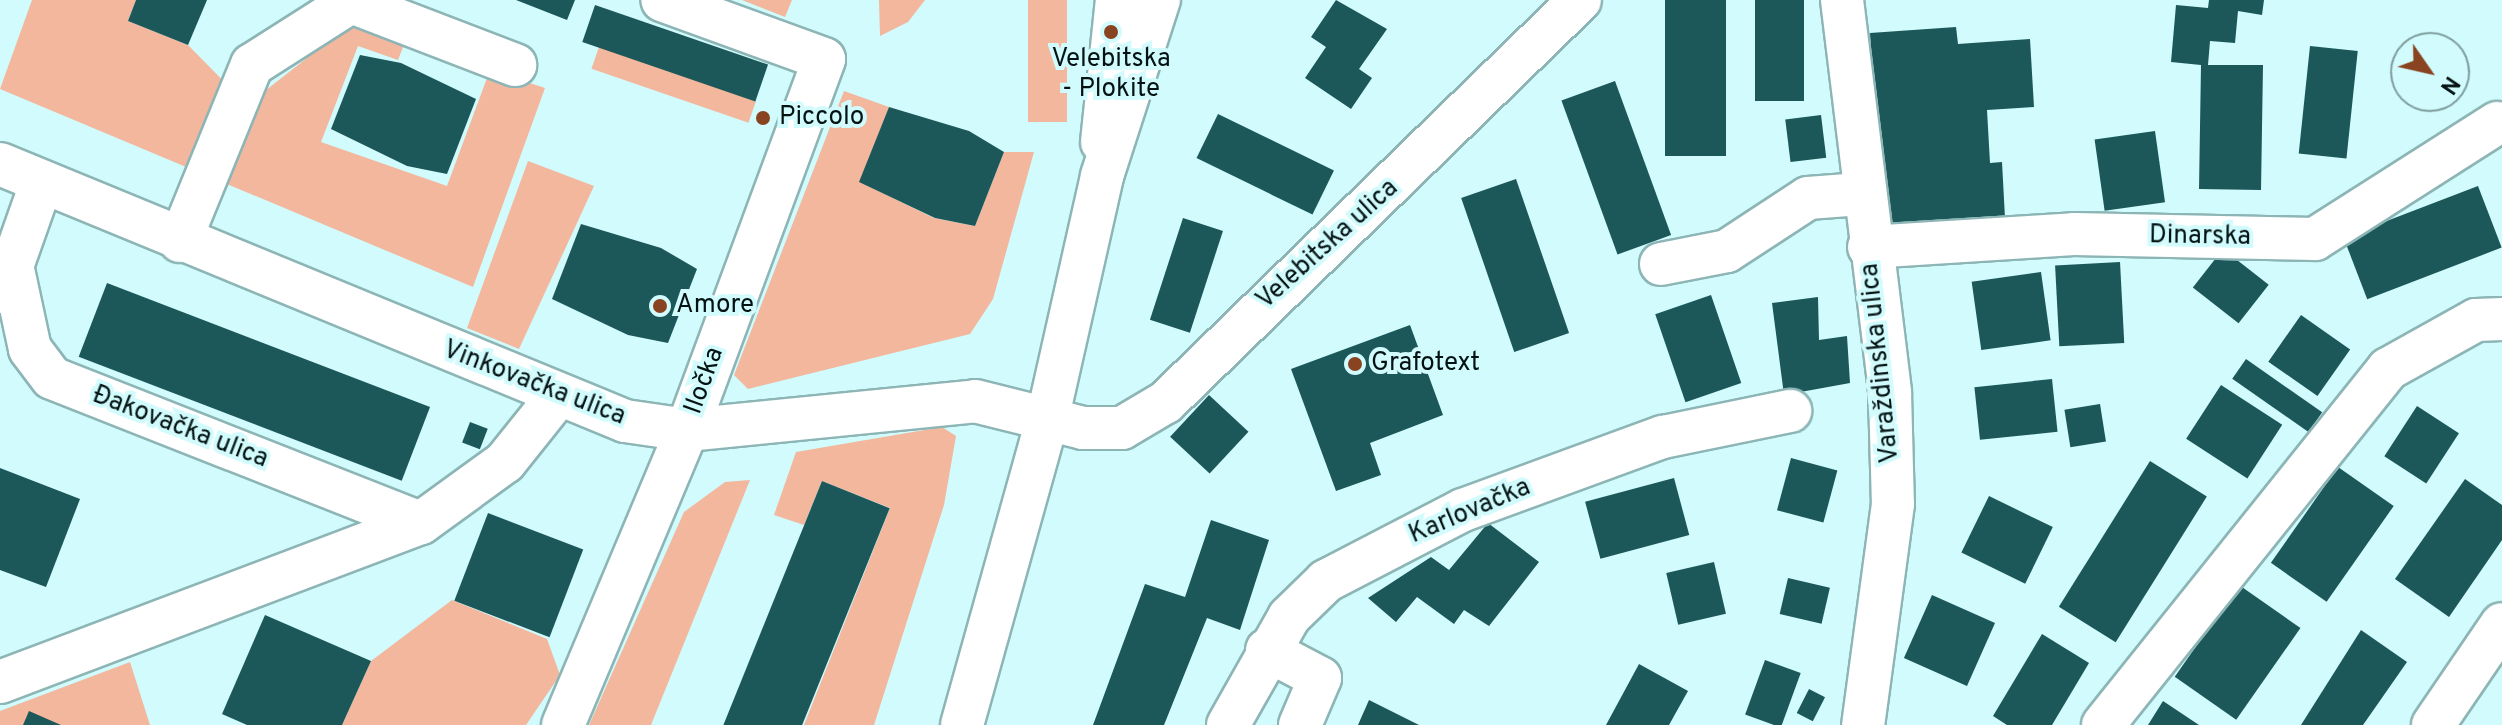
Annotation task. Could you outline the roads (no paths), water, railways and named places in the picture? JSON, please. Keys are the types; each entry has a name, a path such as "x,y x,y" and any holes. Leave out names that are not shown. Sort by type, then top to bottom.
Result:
{"street":[{"name":"Iločka","path":"563,725 687,430 824,59 662,0"},
{"path":"1102,176 1103,93 1117,0"},
{"path":"962,725 1048,416 1102,176 1159,0"},
{"name":"Velebitska ulica","path":"1048,416 1083,428 1122,428 1166,402 1580,0"},
{"name":"Varaždinska ulica","path":"1842,0 1861,194 1890,393 1893,504 1863,725"},
{"path":"180,241 252,65 351,2 515,65"},
{"name":"Dinarska","path":"1869,247 2074,234 2315,239 2497,123"},
{"name":"Vinkovačka ulica","path":"0,164 41,184 557,397 625,421 687,430 975,401 1048,416"},
{"name":"Đakovačka ulica","path":"41,184 6,283 30,349 52,378 421,523"},
{"path":"1661,264 1727,251 1808,198 1861,194"},
{"path":"2103,725 2388,369 2476,320 2502,319"},
{"path":"0,682 421,523 505,462 557,397"},
{"name":"Karlovačka","path":"1228,725 1267,650 1326,581 1463,510 1663,437 1790,411"},
{"path":"2433,725 2502,624"},
{"path":"1267,650 1320,678 1300,725"}],"place":[{"name":"Velebitska - Plokite","path":"1111,32"},
{"name":"Piccolo","path":"763,118"},
{"name":"Amore","path":"660,306"},
{"name":"Grafotext","path":"1355,364"}]}
